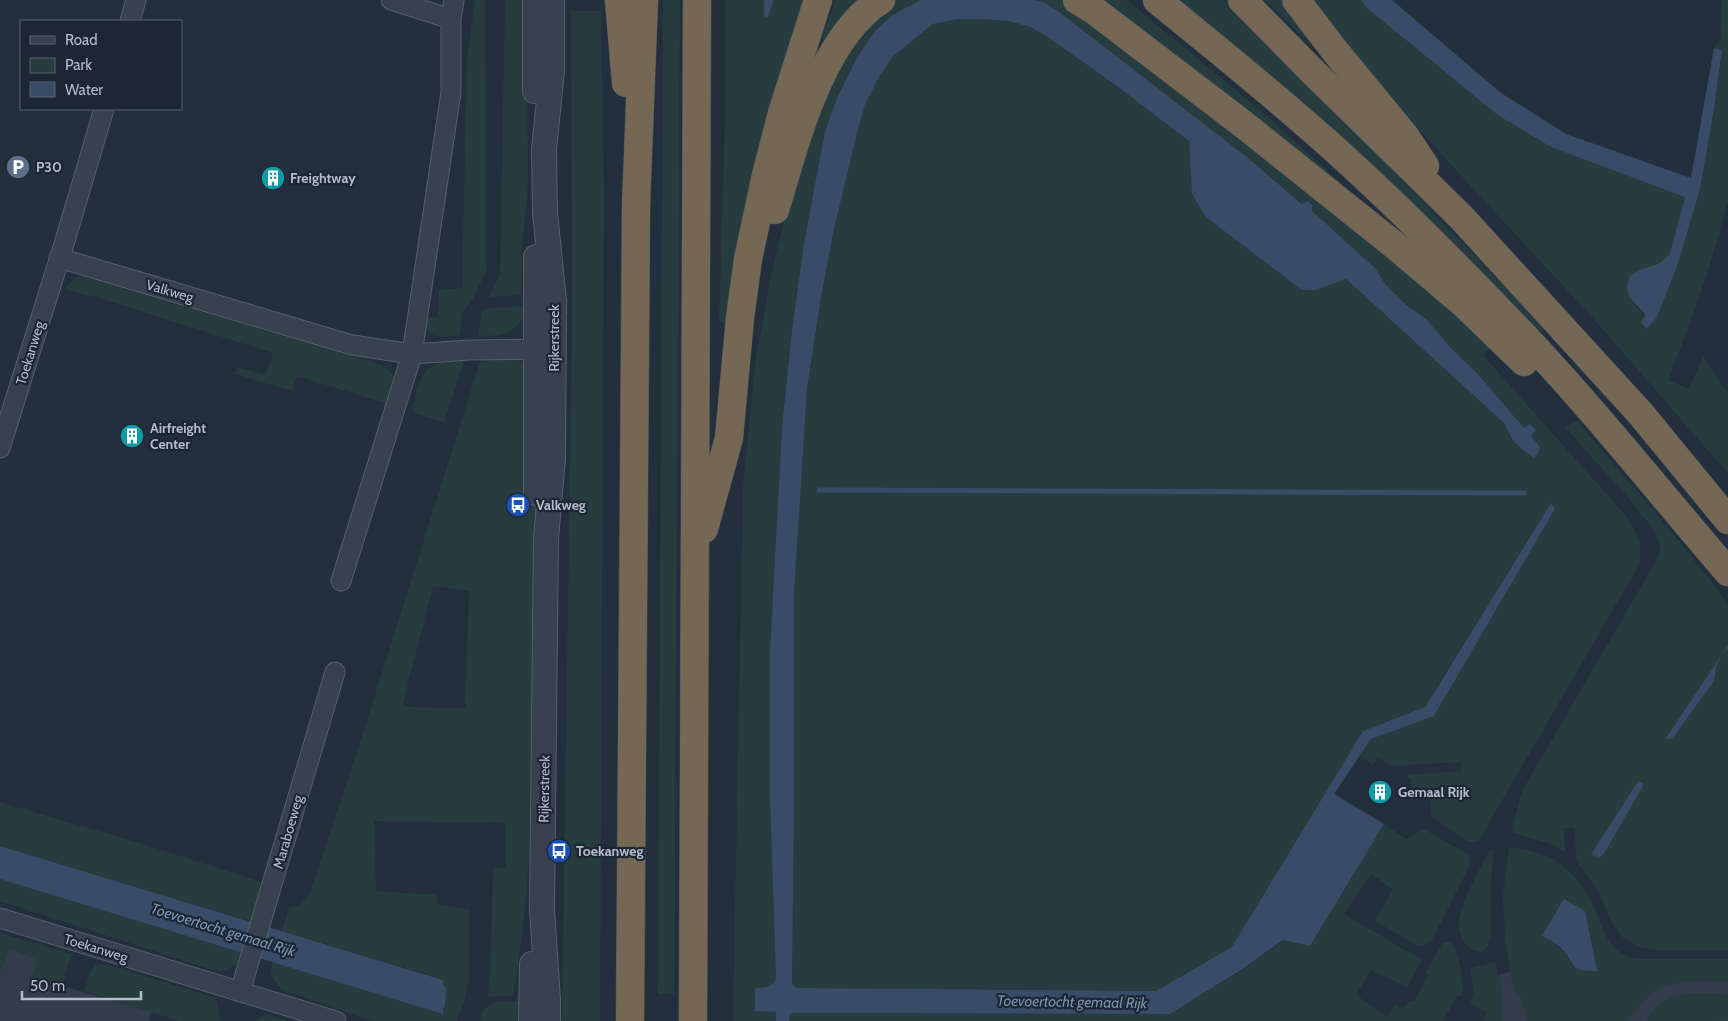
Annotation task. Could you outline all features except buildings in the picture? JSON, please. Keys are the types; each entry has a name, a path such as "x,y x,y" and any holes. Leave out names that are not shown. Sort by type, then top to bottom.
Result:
{"highway":[{"path":"619,0 636,206"},
{"path":"630,1021 636,206 644,0"},
{"path":"693,1021 697,0"},
{"path":"694,567 729,438 740,318 748,259 766,175 782,113 818,0"},
{"path":"740,318 790,163 824,67 843,36 870,6 881,0"},
{"path":"1077,0 1095,11 1244,124 1398,248 1464,304 1562,400 1610,433"},
{"path":"1158,0 1246,72 1341,155 1426,236 1523,336 1610,433 1728,572"},
{"path":"1242,0 1460,216 1640,413 1728,520"},
{"path":"1296,0 1335,52 1405,136 1460,216"}],"street":[{"path":"130,20 136,0"},
{"path":"391,0 450,19"},
{"path":"341,582 412,354 452,92 450,19 454,0"},
{"name":"Rijkerstreek","path":"535,0 545,349 541,677 542,909 548,1021"},
{"name":"Rijkerstreek","path":"545,349 554,301 545,213 544,178 544,148 552,71 552,0"},
{"path":"59,258 104,110"},
{"name":"Valkweg","path":"59,258 352,344 412,354 545,349"},
{"name":"Toekanweg","path":"0,448 59,258"},
{"name":"Maraboeweg","path":"240,992 335,672"},
{"name":"Rijkerstreek","path":"531,1021 541,677"},
{"name":"Toekanweg","path":"0,918 336,1021"}],"shaded area":[{"path":"9,949 38,959 32,977 152,1012 149,1021 0,1021 0,968 2,968"},
{"path":"1513,971 1728,980 1728,1021 1488,1021 1497,975"}],"green space":[{"path":"475,0 485,0 486,271 474,297 462,314 460,335 443,337 432,335 428,331 426,320 429,317 438,317 439,290 462,288 467,59"},
{"path":"505,0 523,0 527,2 528,183 522,248 521,295 489,297 500,274"},
{"path":"663,0 680,0 674,994 658,994"},
{"path":"725,0 764,0 764,16 768,15 774,0 810,0 728,323 719,322 725,119"},
{"path":"836,0 872,0 833,42 821,39"},
{"path":"891,0 920,0 891,16 875,31 857,57 837,98 825,131 804,243 792,330 782,427 770,650 770,799 776,978 770,986 755,988 755,1010 776,1012 776,1021 733,1021 743,488 756,357 774,261 797,171 829,69"},
{"path":"1035,0 1067,0 1319,193 1492,346 1483,355 1627,517 1640,546 1639,565 1483,836 1477,842 1468,842 1432,817 1429,798 1411,787 1412,780 1405,775 1461,771 1461,762 1391,766 1378,758 1373,765 1360,756 1371,739 1434,716 1555,509 1551,503 1424,707 1363,731 1233,947 1156,991 797,988 792,984 794,594 807,389 821,297 834,229 865,105 879,77 893,56 933,24 958,19 1009,21 1030,27 1043,34 1113,83 1189,141 1192,194 1316,290 1346,279 1505,424 1510,438 1540,447 1531,436 1536,430 1530,424 1525,429 1477,373 1451,348 1427,320 1405,304 1385,284 1376,269 1311,211 1308,201 1303,204 1248,158 1058,11 1045,3"},
{"path":"1088,0 1127,0 1267,116 1407,243"},
{"path":"1178,0 1224,0 1545,328 1538,333"},
{"path":"1265,0 1290,0 1344,77"},
{"path":"1314,0 1361,0 1368,9 1499,116 1551,147 1686,197 1670,254 1660,263 1642,269 1629,297 1645,317 1657,317 1677,267 1700,189 1722,51 1714,48 1721,38 1722,0 1728,0 1728,202 1708,271 1668,380 1689,389 1703,356 1722,386 1728,392 1728,473 1588,313 1405,113"},
{"path":"571,11 601,11 604,192 600,1021 562,1021 572,325"},
{"path":"77,277 84,277 378,364 390,372 395,380 391,405 297,376 292,391 235,374 237,367 266,375 273,353 99,298 64,289"},
{"path":"531,306 510,331 498,335 478,337 482,312 487,308"},
{"path":"501,359 522,361 526,363 531,371 536,386 535,713 529,849 518,967 513,996 487,997 490,977 493,868 506,868 506,823 374,821 376,891 436,895 438,905 469,909 469,980 457,1021 374,1021 281,989 271,975 272,961 443,1014 445,986 443,986 443,979 282,931 289,907 300,906 310,893 357,752 480,362","holes":["433,586 469,591 465,708 406,707 403,703"]},
{"path":"464,361 444,423 412,412 420,382 427,370 440,362"},
{"path":"1577,421 1674,535 1728,603 1728,645 1667,737 1670,739 1675,735 1714,681 1717,664 1723,653 1728,649 1728,950 1657,950 1640,947 1623,938 1611,921 1599,892 1576,861 1575,828 1564,828 1565,852 1551,844 1511,832 1522,791 1659,556 1658,539 1653,529 1630,500 1565,427","holes":["1638,782 1641,782 1643,786 1605,852 1592,855"]},
{"path":"0,802 146,845 265,883 253,922 0,846"},
{"path":"1384,824 1406,839 1424,829 1467,854 1470,859 1470,865 1432,940 1424,946 1417,945 1375,921 1393,889 1371,874 1344,914 1422,960 1407,987 1371,970 1356,995 1387,1017 1395,1004 1403,1008 1409,1001 1413,1002 1429,975 1426,972 1443,942 1450,942 1459,960 1463,995 1457,996 1443,1021 789,1021 789,1016 793,1013 1170,1014 1241,971 1284,940 1310,946"},
{"path":"1509,847 1545,855 1566,869 1584,888 1606,935 1617,950 1636,959 1728,959 1728,982 1697,981 1667,985 1650,995 1627,1021 1528,1021 1521,999 1514,991 1505,939 1503,895","holes":["1585,911 1597,971 1585,970 1574,966 1561,948 1554,943"]},
{"path":"1491,849 1494,852 1491,881 1491,937 1483,951 1477,952 1466,944 1462,937 1459,929 1459,920 1467,895"},
{"path":"0,879 243,953 242,957 234,966 219,972 0,901"},
{"path":"0,933 71,954 62,986 32,977 38,959 9,949 2,969 0,968"},
{"path":"1495,962 1501,986 1502,1021 1482,1021 1487,1013 1470,1003 1473,990 1470,968"},
{"path":"96,964 108,965 216,998 220,1020 222,1021 180,1021 84,991 90,972"},
{"path":"1695,993 1728,994 1728,1018 1716,1021 1645,1021 1664,1001 1678,995"},
{"path":"494,1002 525,1002 524,1012 517,1021 480,1021 482,1011"},
{"path":"265,1014 288,1021 256,1021"}],"water":[{"path":"764,0 774,0 766,18 764,16"},
{"name":"Toevoertocht gemaal Rijk","path":"920,0 1035,0 1045,3 1058,11 1248,158 1302,204 1308,201 1312,205 1312,211 1376,269 1385,284 1405,304 1427,320 1451,348 1477,373 1524,428 1530,424 1536,430 1531,436 1540,447 1534,458 1516,444 1505,424 1346,279 1316,290 1302,290 1206,217 1192,194 1189,141 1113,83 1030,27 1009,21 982,19 958,19 933,24 893,56 879,77 865,105 834,229 821,297 807,389 794,594 792,984 797,988 1156,991 1232,947 1363,731 1425,707 1551,503 1555,509 1434,716 1371,739 1334,794 1384,824 1310,946 1283,940 1241,970 1170,1014 793,1013 789,1021 776,1021 776,1012 755,1011 755,988 770,986 776,978 770,799 770,650 782,427 792,330 804,243 825,131 837,98 857,57 875,31 891,16"},
{"path":"1361,0 1392,0 1501,93 1566,134 1691,178 1714,48 1722,50 1700,189 1677,267 1657,317 1647,329 1641,322 1645,317 1644,313 1629,297 1627,286 1630,276 1642,269 1660,263 1670,254 1685,197 1551,147 1499,116 1368,9"},
{"path":"1728,645 1728,649 1723,653 1717,664 1714,681 1675,735 1671,739 1666,738"},
{"path":"1638,781 1643,783 1643,786 1605,852 1600,857 1591,855"},
{"name":"Toevoertocht gemaal Rijk","path":"0,846 443,980 443,986 446,987 443,1014 0,879"},
{"path":"1564,899 1585,911 1597,971 1578,969 1560,947 1542,936"}],"waterway":[{"path":"819,490 1524,493"}],"place":[{"name":"P30","path":"18,167"},
{"name":"Freightway","path":"273,178"},
{"name":"Airfreight Center","path":"132,436"},
{"name":"Valkweg","path":"518,505"},
{"name":"Gemaal Rijk","path":"1380,792"},
{"name":"Toekanweg","path":"559,851"}]}
